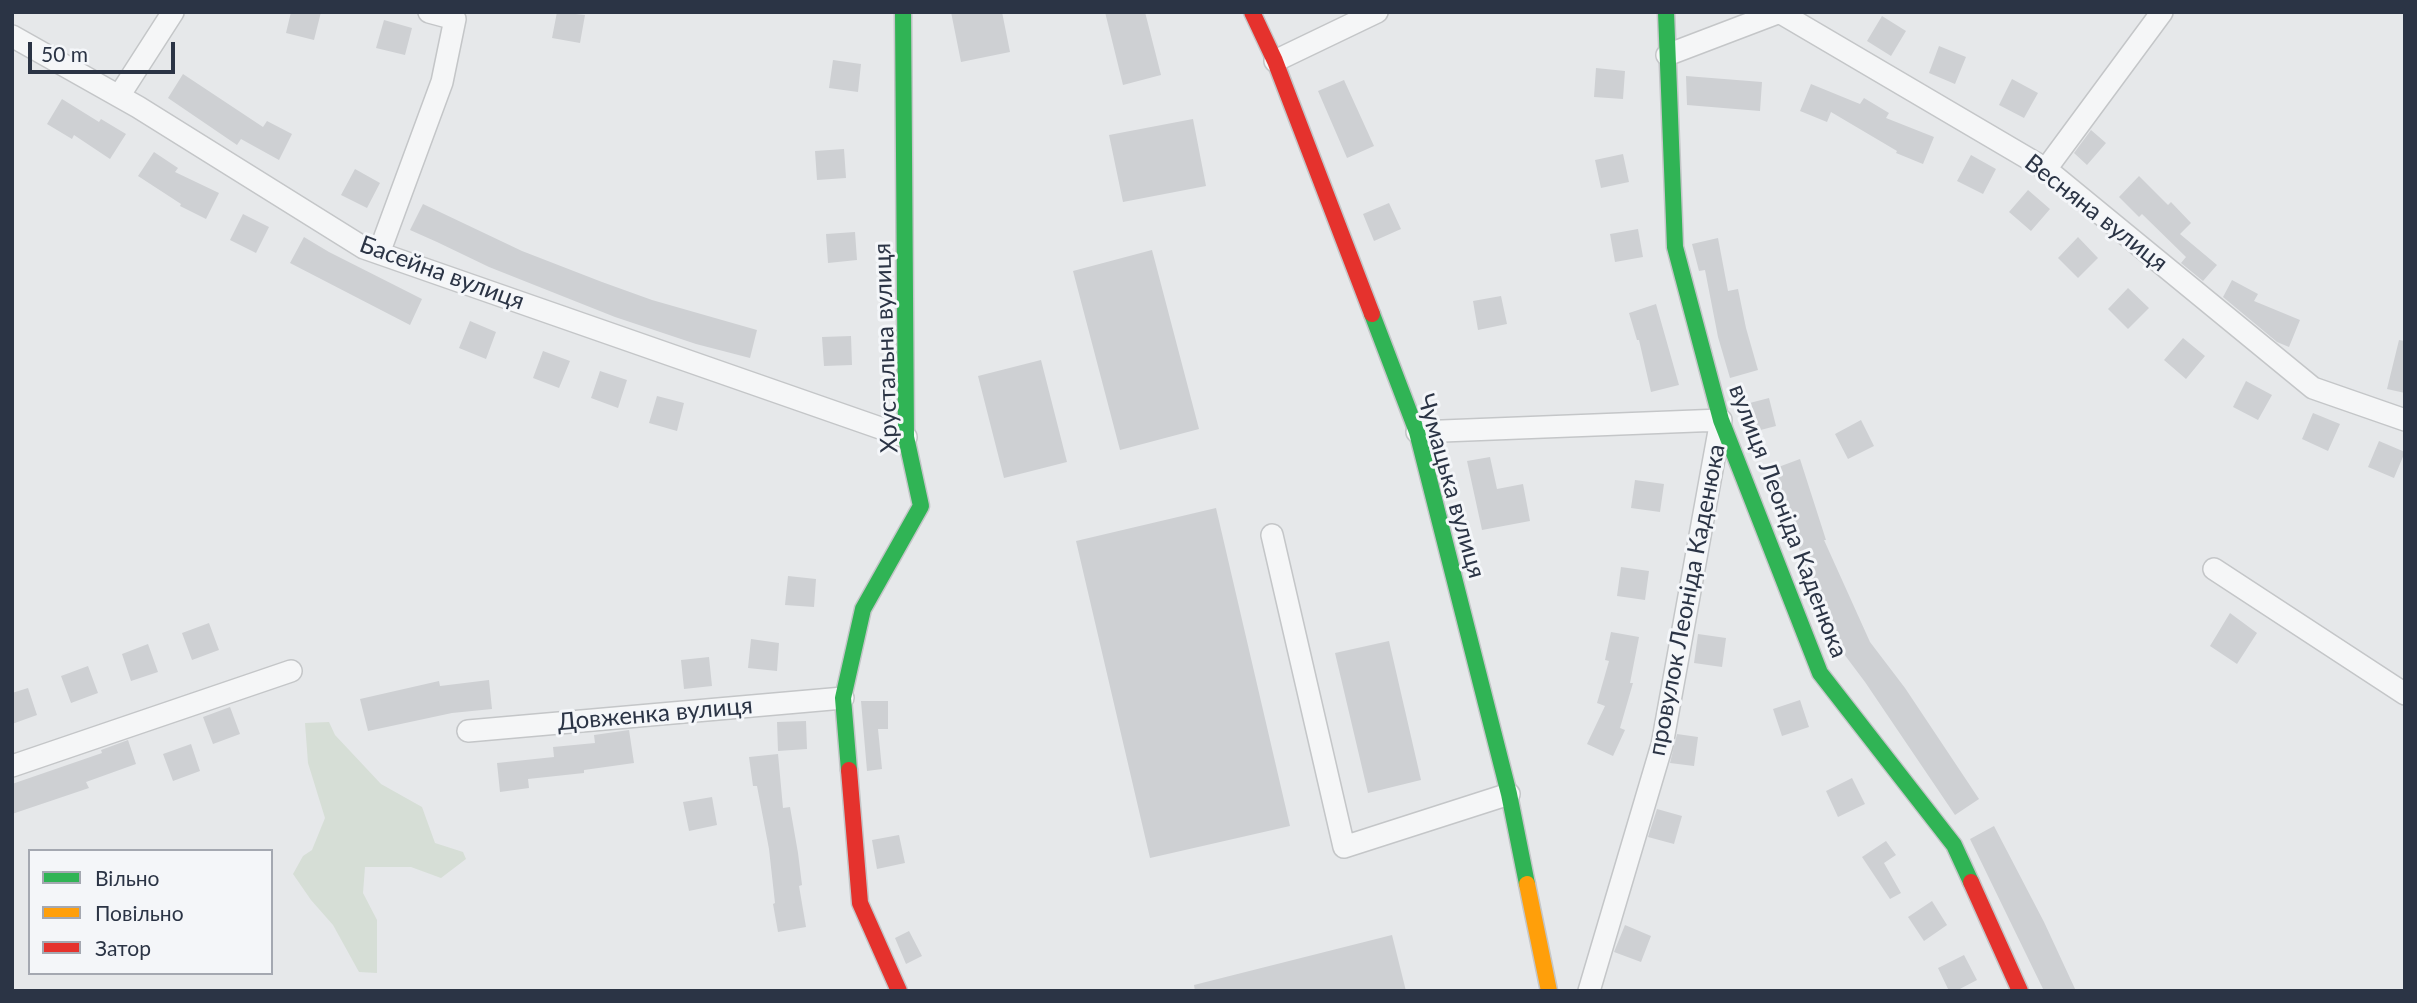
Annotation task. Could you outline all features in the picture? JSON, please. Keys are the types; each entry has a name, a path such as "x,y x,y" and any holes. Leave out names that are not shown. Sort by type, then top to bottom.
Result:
{"street":[{"path":"119,96 173,12"},
{"path":"379,253 442,82 455,19 429,12"},
{"name":"Хрустальна вулиця","path":"899,991 860,903 843,698 863,609 921,506 906,438 903,12"},
{"name":"Чумацька вулиця","path":"1252,12 1275,61 1417,432 1509,794 1549,991"},
{"path":"1275,61 1377,12"},
{"name":"вулиця Леоніда Каденюка","path":"1666,12 1675,247 1721,420 1820,673 1954,845 2020,991"},
{"path":"1667,55 1779,12"},
{"name":"Весняна вулиця","path":"1779,12 2046,169 2313,388 2405,420"},
{"path":"2046,169 2162,12"},
{"name":"Басейна вулиця","path":"12,36 119,96 364,248 906,438"},
{"name":"провулок Леоніда Каденюка","path":"1417,432 1721,420 1662,745 1589,991"},
{"path":"1272,535 1344,847 1509,794"},
{"path":"2214,569 2405,694"},
{"path":"12,766 291,671"},
{"name":"Довженка вулиця","path":"468,731 843,698"}],"shaded area":[{"path":"329,722 335,735 381,784 422,807 435,843 463,852 466,859 441,878 411,867 365,867 363,893 377,920 377,973 359,972 333,925 293,874 303,856 312,850 325,818 308,763 305,723"}],"building":[{"path":"291,12 321,12 314,40 286,33"},
{"path":"557,12 585,15 580,43 552,38"},
{"path":"951,12 1002,12 1010,52 961,62"},
{"path":"1105,12 1145,12 1161,75 1123,85"},
{"path":"1882,16 1906,31 1891,56 1867,41"},
{"path":"384,20 412,28 405,55 376,48"},
{"path":"1939,46 1966,57 1955,84 1929,73"},
{"path":"833,60 861,64 858,92 829,88"},
{"path":"1596,68 1625,71 1623,99 1594,97"},
{"path":"183,74 263,127 267,121 292,134 279,160 241,139 237,145 168,98"},
{"path":"1686,76 1762,82 1760,111 1687,105"},
{"path":"2012,79 2038,93 2024,118 1999,105"},
{"path":"1344,80 1374,146 1347,158 1318,91"},
{"path":"1811,84 1860,104 1864,98 1889,113 1886,118 1934,137 1923,164 1896,153 1897,151 1831,112 1827,122 1800,111"},
{"path":"62,99 99,122 101,119 126,134 110,159 74,135 72,139 47,124"},
{"path":"1193,119 1206,186 1123,202 1109,135"},
{"path":"2091,130 2106,143 2087,165 2074,153"},
{"path":"844,149 846,178 817,180 815,151"},
{"path":"154,152 178,168 175,172 219,193 206,219 180,206 181,204 138,176"},
{"path":"1623,154 1629,182 1601,188 1595,160"},
{"path":"1971,155 1996,169 1983,194 1957,181"},
{"path":"355,169 380,183 367,208 341,195"},
{"path":"2139,176 2168,205 2171,202 2191,223 2180,234 2217,265 2203,281 2181,263 2186,257 2142,214 2139,217 2119,197"},
{"path":"2028,190 2050,209 2031,231 2009,212"},
{"path":"1389,203 1401,229 1374,241 1363,214"},
{"path":"423,204 522,251 602,282 652,300 757,330 750,358 696,344 615,317 489,267 410,230"},
{"path":"243,214 269,227 256,253 230,240"},
{"path":"1638,229 1643,257 1615,262 1610,234"},
{"path":"855,232 857,260 828,263 826,234"},
{"path":"304,237 422,299 410,325 290,263"},
{"path":"2078,237 2098,258 2078,278 2058,258"},
{"path":"1718,238 1728,291 1738,289 1758,370 1730,378 1718,337 1705,270 1699,271 1692,244"},
{"path":"1152,250 1199,429 1120,450 1073,271"},
{"path":"2232,280 2258,294 2254,301 2300,320 2289,347 2277,342 2223,297"},
{"path":"2128,288 2149,308 2128,329 2108,309"},
{"path":"1501,296 1507,324 1478,330 1473,301"},
{"path":"1656,304 1679,385 1651,392 1639,340 1629,313"},
{"path":"470,321 496,332 486,359 459,348"},
{"path":"851,336 852,365 824,366 822,337"},
{"path":"2183,338 2205,356 2186,379 2164,360"},
{"path":"2399,340 2405,341 2405,393 2387,389"},
{"path":"543,351 570,361 559,388 533,378"},
{"path":"1041,360 1067,462 1004,478 978,376"},
{"path":"600,371 627,380 618,408 591,398"},
{"path":"2246,381 2272,395 2258,420 2233,407"},
{"path":"657,396 684,403 677,431 649,423"},
{"path":"1769,398 1776,426 1749,433 1742,405"},
{"path":"2313,413 2340,424 2328,451 2302,439"},
{"path":"1861,420 1874,446 1848,459 1835,434"},
{"path":"2379,441 2405,452 2394,478 2368,467"},
{"path":"1490,457 1497,489 1523,484 1530,521 1482,530 1467,461"},
{"path":"1800,459 1824,540 1870,642 1905,688 1979,799 1955,815 1844,654 1806,570 1773,469"},
{"path":"1635,480 1664,484 1660,512 1631,508"},
{"path":"1216,508 1290,826 1150,858 1076,541"},
{"path":"1621,567 1649,571 1645,600 1617,596"},
{"path":"788,576 816,579 814,607 785,605"},
{"path":"2230,613 2257,633 2237,664 2210,646"},
{"path":"209,623 219,650 192,660 182,633"},
{"path":"1611,632 1639,637 1630,683 1633,683 1620,728 1625,730 1613,756 1587,744 1605,706 1597,703 1609,661 1605,660"},
{"path":"1698,634 1726,638 1722,667 1694,663"},
{"path":"751,639 779,643 777,671 748,668"},
{"path":"1389,641 1421,780 1368,793 1335,653"},
{"path":"148,644 158,672 131,681 122,654"},
{"path":"709,657 712,686 684,689 681,660"},
{"path":"88,666 98,693 71,703 61,676"},
{"path":"489,680 492,709 452,713 368,731 360,699 439,681 440,686"},
{"path":"28,688 37,715 12,724 12,693"},
{"path":"1800,700 1809,727 1782,736 1773,709"},
{"path":"861,701 888,701 888,729 878,729 882,769 867,771"},
{"path":"230,707 240,734 213,744 203,717"},
{"path":"806,721 807,749 778,751 777,722"},
{"path":"629,730 634,763 584,770 584,773 528,779 529,788 500,792 497,763 554,757 553,747 595,743 594,735"},
{"path":"1677,734 1698,737 1694,766 1670,763"},
{"path":"128,740 136,764 86,782 89,788 12,814 12,784 102,753 101,750"},
{"path":"191,744 200,771 173,781 163,754"},
{"path":"778,754 783,808 790,807 798,853 802,885 799,886 806,927 778,932 769,849 757,786 753,786 749,757"},
{"path":"1852,778 1865,804 1838,817 1826,791"},
{"path":"712,797 717,825 689,831 683,802"},
{"path":"1657,809 1682,816 1674,844 1648,837"},
{"path":"1994,826 2076,991 2044,991 1970,839"},
{"path":"899,835 905,863 877,869 872,840"},
{"path":"1886,841 1896,855 1884,863 1901,893 1890,899 1862,857"},
{"path":"1932,901 1947,925 1924,941 1908,917"},
{"path":"1625,925 1651,936 1641,962 1614,952"},
{"path":"909,931 922,956 906,964 895,938"},
{"path":"1392,935 1406,991 1195,991 1194,985"},
{"path":"1964,955 1977,980 1956,991 1949,991 1938,968"}],"traffic: fast":[{"path":"849,770 843,698 863,609 921,506 906,437 903,12"},
{"path":"1666,12 1675,247 1721,420 1820,673 1954,845 1971,882"},
{"path":"1372,314 1417,432 1509,794 1527,884"}],"traffic: slow":[{"path":"1527,884 1549,991"}],"traffic: jam":[{"path":"1252,12 1275,61 1372,314"},
{"path":"849,770 860,903 899,991"},
{"path":"1971,882 2020,991"}]}
